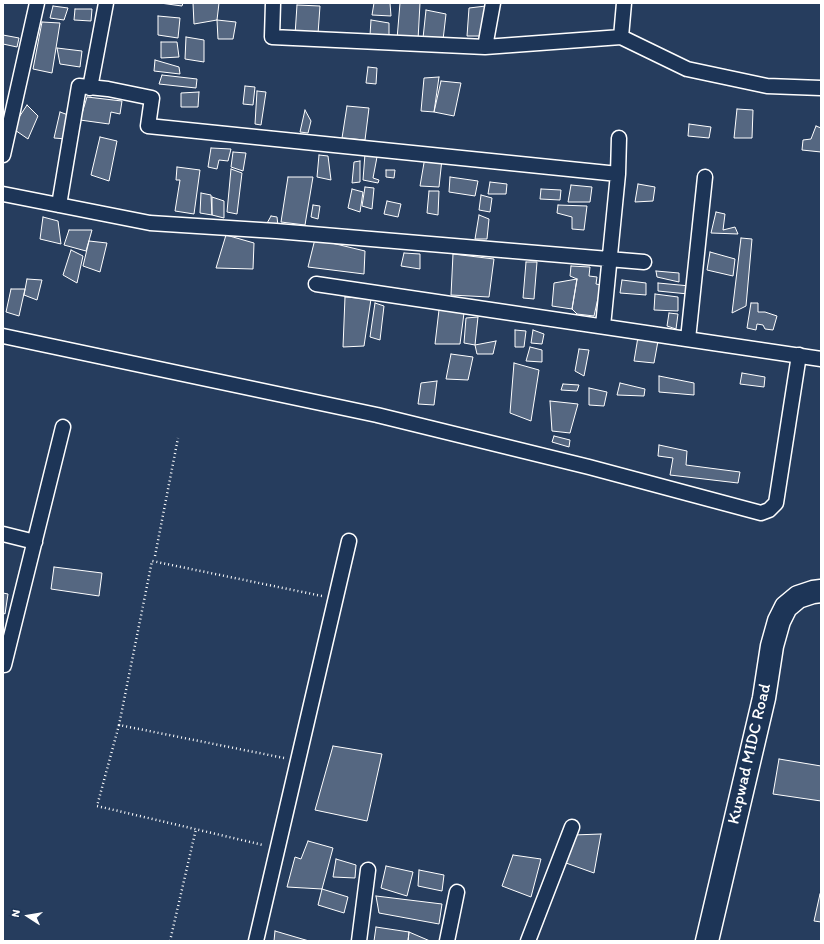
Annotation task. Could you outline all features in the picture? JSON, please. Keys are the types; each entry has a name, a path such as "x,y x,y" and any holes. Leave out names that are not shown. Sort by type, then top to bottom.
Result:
{"main road":[{"name":"Kupwad MIDC Road","path":"707,941 764,698 772,646 778,621 786,607 798,597 821,591"}],"street":[{"path":"3,155 37,3"},
{"path":"90,88 106,3"},
{"path":"273,3 272,37 485,47 621,37 687,69 767,86 821,88"},
{"path":"485,47 493,3"},
{"path":"621,37 624,3"},
{"path":"59,206 79,86 152,98 148,126 618,174"},
{"path":"603,326 618,174 619,138"},
{"path":"688,339 706,177"},
{"path":"3,194 150,223 284,231 644,262"},
{"path":"316,284 821,359"},
{"path":"3,336 377,415 589,467 761,513 769,510 776,503 799,355"},
{"path":"3,665 63,427"},
{"path":"3,534 35,542"},
{"path":"256,941 349,541"},
{"path":"528,941 572,827"},
{"path":"359,941 368,870"},
{"path":"447,941 457,892"}],"path":[{"path":"155,556 178,438"},
{"path":"278,848 97,806 119,725 152,561 336,599"},
{"path":"119,725 298,761"},
{"path":"170,941 196,829"}],"building":[{"path":"160,3 183,3 182,6"},
{"path":"193,3 219,3 217,20 194,24"},
{"path":"374,3 390,3 391,16 372,15"},
{"path":"400,3 420,3 418,40 397,39"},
{"path":"297,5 320,6 318,34 295,35"},
{"path":"53,6 68,8 64,20 50,18"},
{"path":"486,6 483,36 467,36 469,8"},
{"path":"75,9 92,9 91,21 74,20"},
{"path":"426,10 446,14 443,40 423,38"},
{"path":"158,16 180,18 178,38 158,35"},
{"path":"217,20 236,22 233,39 218,39"},
{"path":"371,20 389,23 389,38 370,35"},
{"path":"42,22 60,23 52,73 33,69"},
{"path":"3,35 19,38 17,47 3,44"},
{"path":"186,37 204,40 204,62 185,59"},
{"path":"161,42 177,42 179,57 161,58"},
{"path":"57,48 82,51 80,67 60,64"},
{"path":"155,60 179,67 180,74 154,71"},
{"path":"368,67 377,68 376,84 366,83"},
{"path":"162,75 197,79 196,88 159,84"},
{"path":"439,77 434,112 421,111 424,78"},
{"path":"441,81 461,83 454,116 434,112"},
{"path":"245,86 255,87 253,105 243,104"},
{"path":"257,91 266,92 261,125 255,124"},
{"path":"199,92 198,107 181,107 181,93"},
{"path":"87,97 122,101 120,114 111,112 109,124 80,120"},
{"path":"27,105 38,116 28,139 12,128"},
{"path":"347,106 369,108 365,140 342,138"},
{"path":"737,109 753,110 752,138 734,138"},
{"path":"305,110 311,121 308,133 300,132"},
{"path":"60,112 71,116 66,139 54,138"},
{"path":"689,124 711,127 709,138 688,136"},
{"path":"816,126 821,128 821,152 802,150 803,140 811,139"},
{"path":"100,137 117,141 109,181 91,175"},
{"path":"211,148 231,149 228,161 219,160 217,169 208,167"},
{"path":"233,152 246,153 243,171 231,167"},
{"path":"365,154 377,157 373,178 379,180 378,183 363,180"},
{"path":"319,155 328,156 331,180 317,177"},
{"path":"425,157 442,159 439,187 420,186"},
{"path":"360,161 360,182 352,183 354,162"},
{"path":"177,167 200,170 194,214 175,211 180,180 176,180"},
{"path":"231,169 242,173 237,214 227,212"},
{"path":"386,170 395,170 394,178 386,177"},
{"path":"288,177 313,177 305,225 281,222"},
{"path":"450,177 478,181 475,196 449,192"},
{"path":"490,182 507,184 506,194 488,194"},
{"path":"638,184 655,187 653,201 635,202"},
{"path":"571,185 592,187 590,202 568,202"},
{"path":"365,187 374,188 372,209 362,206"},
{"path":"352,189 363,192 360,212 348,208"},
{"path":"541,189 561,190 560,200 540,199"},
{"path":"429,191 439,191 438,215 427,213"},
{"path":"201,193 211,195 212,215 200,213"},
{"path":"481,195 492,198 490,212 479,210"},
{"path":"212,197 224,201 224,218 212,215"},
{"path":"387,201 401,204 398,217 384,214"},
{"path":"313,205 320,206 318,219 311,217"},
{"path":"558,205 587,206 584,230 572,229 572,217 557,213"},
{"path":"716,212 725,214 723,230 735,227 738,234 711,233"},
{"path":"479,215 489,219 487,239 475,239"},
{"path":"271,216 277,217 278,226 266,225"},
{"path":"43,217 58,221 61,244 40,239"},
{"path":"69,230 92,230 86,251 64,245"},
{"path":"226,235 254,243 253,269 216,268"},
{"path":"741,238 752,239 746,306 732,313"},
{"path":"315,239 365,251 364,274 308,267"},
{"path":"89,241 107,243 100,272 83,266"},
{"path":"71,250 83,256 77,283 63,275"},
{"path":"710,252 735,259 733,276 707,270"},
{"path":"404,253 420,254 420,269 401,266"},
{"path":"453,254 494,259 489,297 451,295"},
{"path":"526,262 537,262 534,299 523,298"},
{"path":"571,266 590,267 589,276 597,277 596,284 601,285 594,316 577,314 572,309 577,279 570,276"},
{"path":"656,271 679,273 679,282 657,277"},
{"path":"27,279 42,280 37,300 24,295"},
{"path":"577,279 572,309 552,306 554,283"},
{"path":"622,280 646,283 646,295 620,293"},
{"path":"658,283 690,286 688,294 658,291"},
{"path":"11,289 25,289 19,316 6,312"},
{"path":"655,294 678,297 678,311 654,310"},
{"path":"345,297 371,299 364,346 343,347"},
{"path":"375,303 384,306 380,340 370,337"},
{"path":"751,303 758,303 758,312 765,312 777,316 773,330 765,329 763,325 757,324 756,330 747,328"},
{"path":"439,310 464,313 460,344 435,344"},
{"path":"669,313 678,314 676,329 667,326"},
{"path":"478,317 475,345 464,343 466,318"},
{"path":"515,330 526,331 524,347 515,347"},
{"path":"533,330 544,334 542,344 531,343"},
{"path":"638,337 658,341 654,363 634,361"},
{"path":"496,341 493,354 477,354 475,345"},
{"path":"530,347 542,350 542,362 526,361"},
{"path":"579,349 589,350 584,376 575,371"},
{"path":"451,354 473,357 468,380 446,379"},
{"path":"514,363 539,370 531,421 510,413"},
{"path":"742,373 765,377 764,387 740,384"},
{"path":"659,376 694,383 694,395 659,392"},
{"path":"437,381 434,405 418,404 421,383"},
{"path":"620,383 645,389 644,396 617,395"},
{"path":"563,384 579,385 577,391 561,390"},
{"path":"589,388 607,392 604,406 589,405"},
{"path":"550,401 578,404 570,433 552,431"},
{"path":"554,436 570,440 569,447 552,442"},
{"path":"659,445 687,451 686,465 740,472 738,483 670,475 673,458 658,456"},
{"path":"54,567 102,573 99,596 51,589"},
{"path":"3,593 8,594 5,614 3,613"},
{"path":"333,746 382,754 367,821 315,810"},
{"path":"779,759 821,766 821,801 773,794"},
{"path":"601,834 594,873 566,863 573,835"},
{"path":"308,841 333,848 322,889 287,887 295,857 301,859"},
{"path":"513,855 541,859 531,897 502,886"},
{"path":"336,859 356,865 355,878 333,877"},
{"path":"386,866 413,872 407,896 381,888"},
{"path":"419,870 444,875 442,891 418,886"},
{"path":"322,889 348,897 344,913 318,905"},
{"path":"821,894 821,922 814,921"},
{"path":"376,896 442,904 439,924 379,913"},
{"path":"376,927 409,932 408,941 374,941"},
{"path":"275,931 309,941 274,941"},
{"path":"409,932 430,941 408,941"}]}
